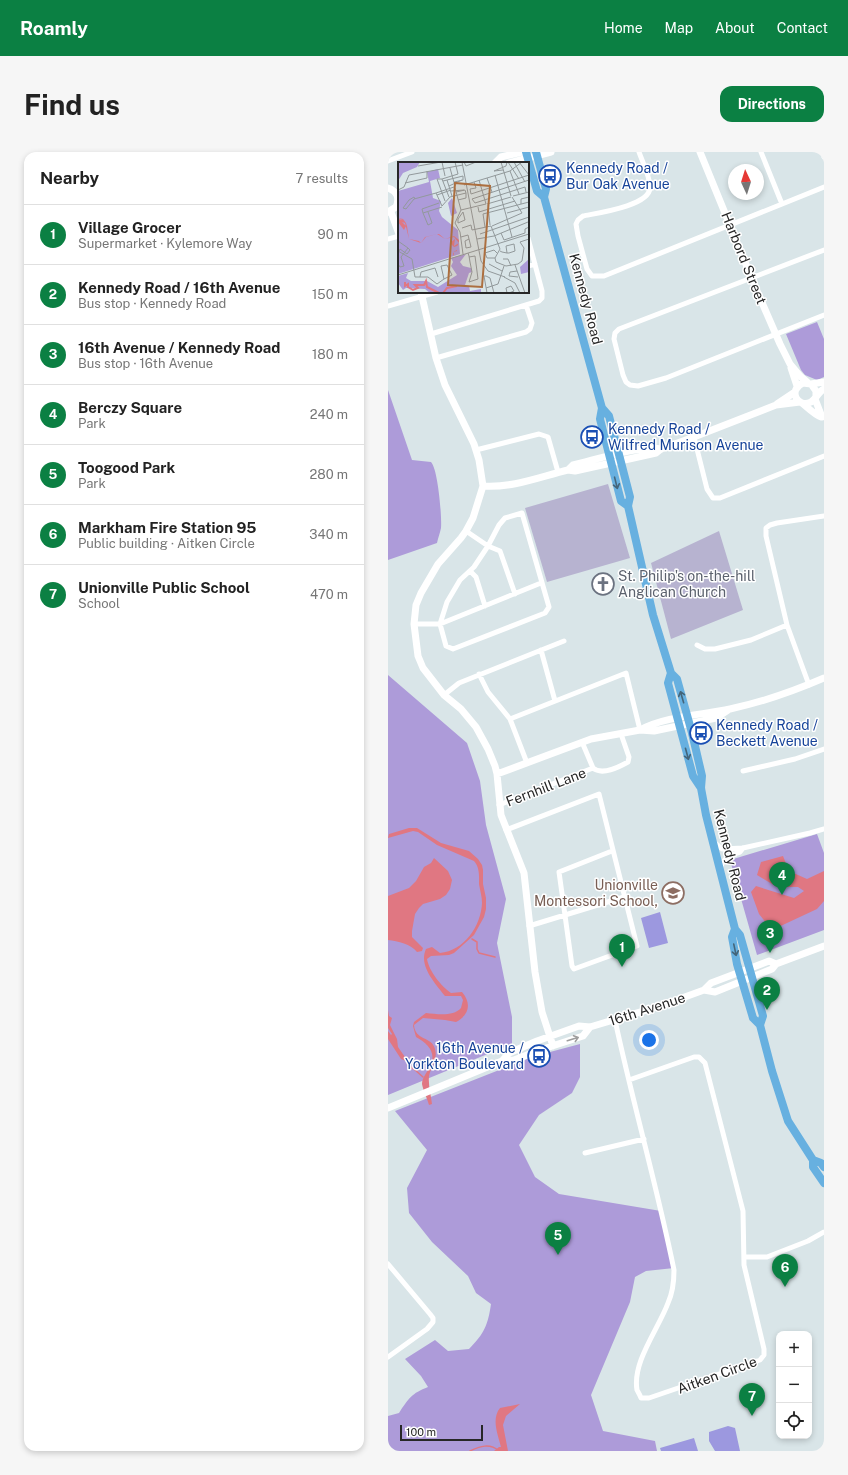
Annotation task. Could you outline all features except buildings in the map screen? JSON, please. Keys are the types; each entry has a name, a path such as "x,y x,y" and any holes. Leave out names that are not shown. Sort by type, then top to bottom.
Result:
{"main road":[{"name":"Kennedy Road","path":"537,154 546,189 544,197 602,408 600,419 610,459 621,501 628,506"},
{"name":"Kennedy Road","path":"529,162 537,191 544,197"},
{"name":"Kennedy Road","path":"602,408 609,416 630,497 628,506 653,615 671,673 677,679 688,720 702,776 701,788 720,870 735,929 740,935 763,1016 760,1025"},
{"name":"Kennedy Road","path":"671,673 668,683 678,722 693,776 701,788"},
{"name":"Kennedy Road","path":"735,929 732,937 742,981 753,1018 760,1025 772,1071 788,1121 813,1160 813,1167 824,1183"},
{"name":"Kennedy Road","path":"813,1160 821,1163 824,1167"}],"street":[{"path":"388,161 412,152"},
{"path":"496,162 502,157 522,152"},
{"path":"511,162 527,155 551,152"},
{"path":"639,152 650,184 649,193 629,206 583,216 576,224 587,269 592,276 604,276 824,187"},
{"name":"Harbord Street","path":"700,152 775,334 790,364 800,376 809,383"},
{"path":"762,152 782,204"},
{"path":"822,152 824,157"},
{"path":"388,188 393,190 398,196 398,203 396,207 389,212 398,233"},
{"path":"388,239 398,235"},
{"path":"431,334 539,301 542,298 542,291 529,242"},
{"path":"824,250 616,331 614,339 626,382 630,385 638,386 648,384 824,315"},
{"path":"529,266 535,264"},
{"path":"388,306 422,294 436,358 445,385 476,450 483,486 473,518 466,531 438,564 421,593 416,605 414,624 418,656 423,668 444,696 461,709 476,727 488,749 498,774 499,805 502,820 524,873 529,926 539,999 553,1046"},
{"path":"436,358 526,332 530,329 532,322 526,306"},
{"name":"Harbord Street","path":"790,364 796,389"},
{"path":"776,405 801,384 824,382"},
{"path":"809,383 816,391 815,398 823,419"},
{"path":"796,389 796,398 801,403 813,410 817,416 823,419"},
{"path":"483,486 499,487 512,485 568,470 573,465 619,457 656,453 661,448 694,437 776,405 801,403 808,404 824,389"},
{"path":"476,450 542,434 548,437 558,472"},
{"path":"694,437 707,489 713,498 720,498 824,456"},
{"path":"522,513 549,607 546,613 453,649 446,646 440,624 447,602 460,580 470,571 488,546 499,525 505,518 522,513"},
{"path":"809,685 787,625 766,536 766,528 777,523 824,516"},
{"path":"466,531 488,546 500,551 515,594"},
{"path":"470,571 476,577 485,606"},
{"path":"414,624 440,624 541,583"},
{"path":"697,645 705,649 715,649 750,640 787,625"},
{"path":"444,696 459,683 564,641"},
{"path":"541,650 555,701"},
{"path":"510,720 626,673 640,730"},
{"path":"480,674 488,692 510,720 527,763"},
{"path":"498,774 582,742 640,730 650,724 716,718 728,710 762,702 824,678"},
{"name":"Fernhill Lane","path":"582,742 593,768 596,771 601,772 628,762 629,757 621,734"},
{"path":"744,771 795,759 824,749"},
{"name":"Fernhill Lane","path":"499,805 593,768"},
{"path":"506,830 599,794 612,851 637,946 574,969 572,966 564,915 559,872 612,851"},
{"path":"713,841 722,849 743,848 824,830"},
{"path":"720,870 724,860 730,855 740,852 743,848"},
{"path":"529,926 624,898"},
{"name":"16th Avenue","path":"502,1061 509,1053 550,1036 579,1026 590,1028 615,1020 704,990 711,984 740,972 772,969 776,964 824,946"},
{"name":"16th Avenue","path":"704,990 715,992 742,981 751,972"},
{"name":"Aitken Circle","path":"615,1020 629,1080 644,1139 674,1270 674,1281 669,1302 643,1356 638,1372 637,1390 641,1398 649,1398 762,1359 764,1349 744,1265 743,1211 705,1063 699,1057 694,1057 629,1080"},
{"name":"16th Avenue","path":"388,1108 502,1061 514,1060 583,1036 590,1028"},
{"path":"585,1153 644,1139"},
{"path":"744,1257 767,1257 808,1241 824,1232"},
{"path":"388,1264 430,1314 433,1318 433,1322 427,1329 388,1357"}],"shaded area":[{"path":"817,322 824,339 824,377 817,380 805,375 801,370 786,334"},
{"path":"388,390 412,460 431,462 433,466 436,474 439,494 441,528 437,543 388,560"},
{"path":"608,484 630,558 547,582 525,508"},
{"path":"719,531 743,610 671,639 651,563"},
{"path":"388,675 467,743 480,781 486,825 506,899 497,943 512,1017 512,1044 388,1095"},
{"path":"409,828 417,828 441,843 469,851 478,859 482,865 483,884 486,898 484,917 474,935 454,953 449,955 431,956 427,959 430,968 443,986 451,993 462,992 468,1005 468,1009 464,1016 456,1022 423,1018 414,1025 417,1034 431,1042 436,1053 429,1076 432,1104 429,1105 422,1082 432,1062 432,1053 428,1046 416,1037 413,1026 414,1022 426,1013 454,1013 461,1008 463,1000 461,996 445,996 429,974 424,962 424,955 426,949 432,947 440,953 457,948 464,942 475,928 481,912 482,901 478,869 474,861 437,845 418,832 413,831 388,838 389,834"},
{"path":"817,834 824,853 824,930 757,955 730,860"},
{"path":"783,856 789,871 807,879 824,871 824,901 817,909 772,930 759,914 751,892 756,886 794,898 804,891 798,887 777,887 757,875 761,862"},
{"path":"434,858 448,871 452,880 450,889 446,895 440,899 423,904 415,914 412,937 423,948 422,951 417,952 408,945 388,940 388,896 409,888 416,881 424,867 431,863"},
{"path":"660,912 668,943 649,948 641,918"},
{"path":"388,1010 389,1016 392,1018 390,1025 397,1039 398,1047 414,1070 408,1067 406,1061 401,1059 388,1039 388,1031 391,1035 392,1034 388,1028"},
{"path":"580,1044 580,1077 572,1093 539,1115 519,1145 535,1177 559,1194 661,1211 674,1268 646,1271 635,1277 630,1302 591,1395 603,1431 655,1441 657,1451 388,1451 388,1416 399,1413 411,1397 428,1387 421,1376 405,1359 435,1340 448,1351 469,1349 482,1334 491,1304 476,1293 468,1276 432,1242 409,1213 407,1188 427,1150 395,1111 535,1056"},
{"path":"520,1404 506,1416 503,1425 508,1451 494,1451 501,1447 496,1427 497,1412 500,1408"},
{"path":"728,1426 735,1428 740,1451 715,1451 709,1441 709,1432"},
{"path":"694,1438 698,1451 661,1451 660,1448"}],"waterway":[{"path":"472,939 477,942 477,949 479,953 495,957"},
{"path":"414,1069 423,1077"},
{"path":"470,1451 485,1446 496,1448 499,1451"}],"place":[{"name":"Kennedy Road / Bur Oak Avenue","path":"550,176"},
{"name":"Kennedy Road / Wilfred Murison Avenue","path":"592,437"},
{"name":"St. Philip's on-the-hill Anglican Church","path":"603,584"},
{"name":"Kennedy Road / Beckett Avenue","path":"701,733"},
{"name":"Unionville Montessori School,","path":"673,893"},
{"name":"Berczy Square","path":"782,895"},
{"name":"16th Avenue / Kennedy Road","path":"770,953"},
{"name":"Village Grocer","path":"622,967"},
{"name":"Kennedy Road / 16th Avenue","path":"767,1010"},
{"name":"16th Avenue / Yorkton Boulevard","path":"539,1056"},
{"name":"Toogood Park","path":"558,1255"},
{"name":"Markham Fire Station 95","path":"785,1287"},
{"name":"Unionville Public School","path":"752,1416"}]}
